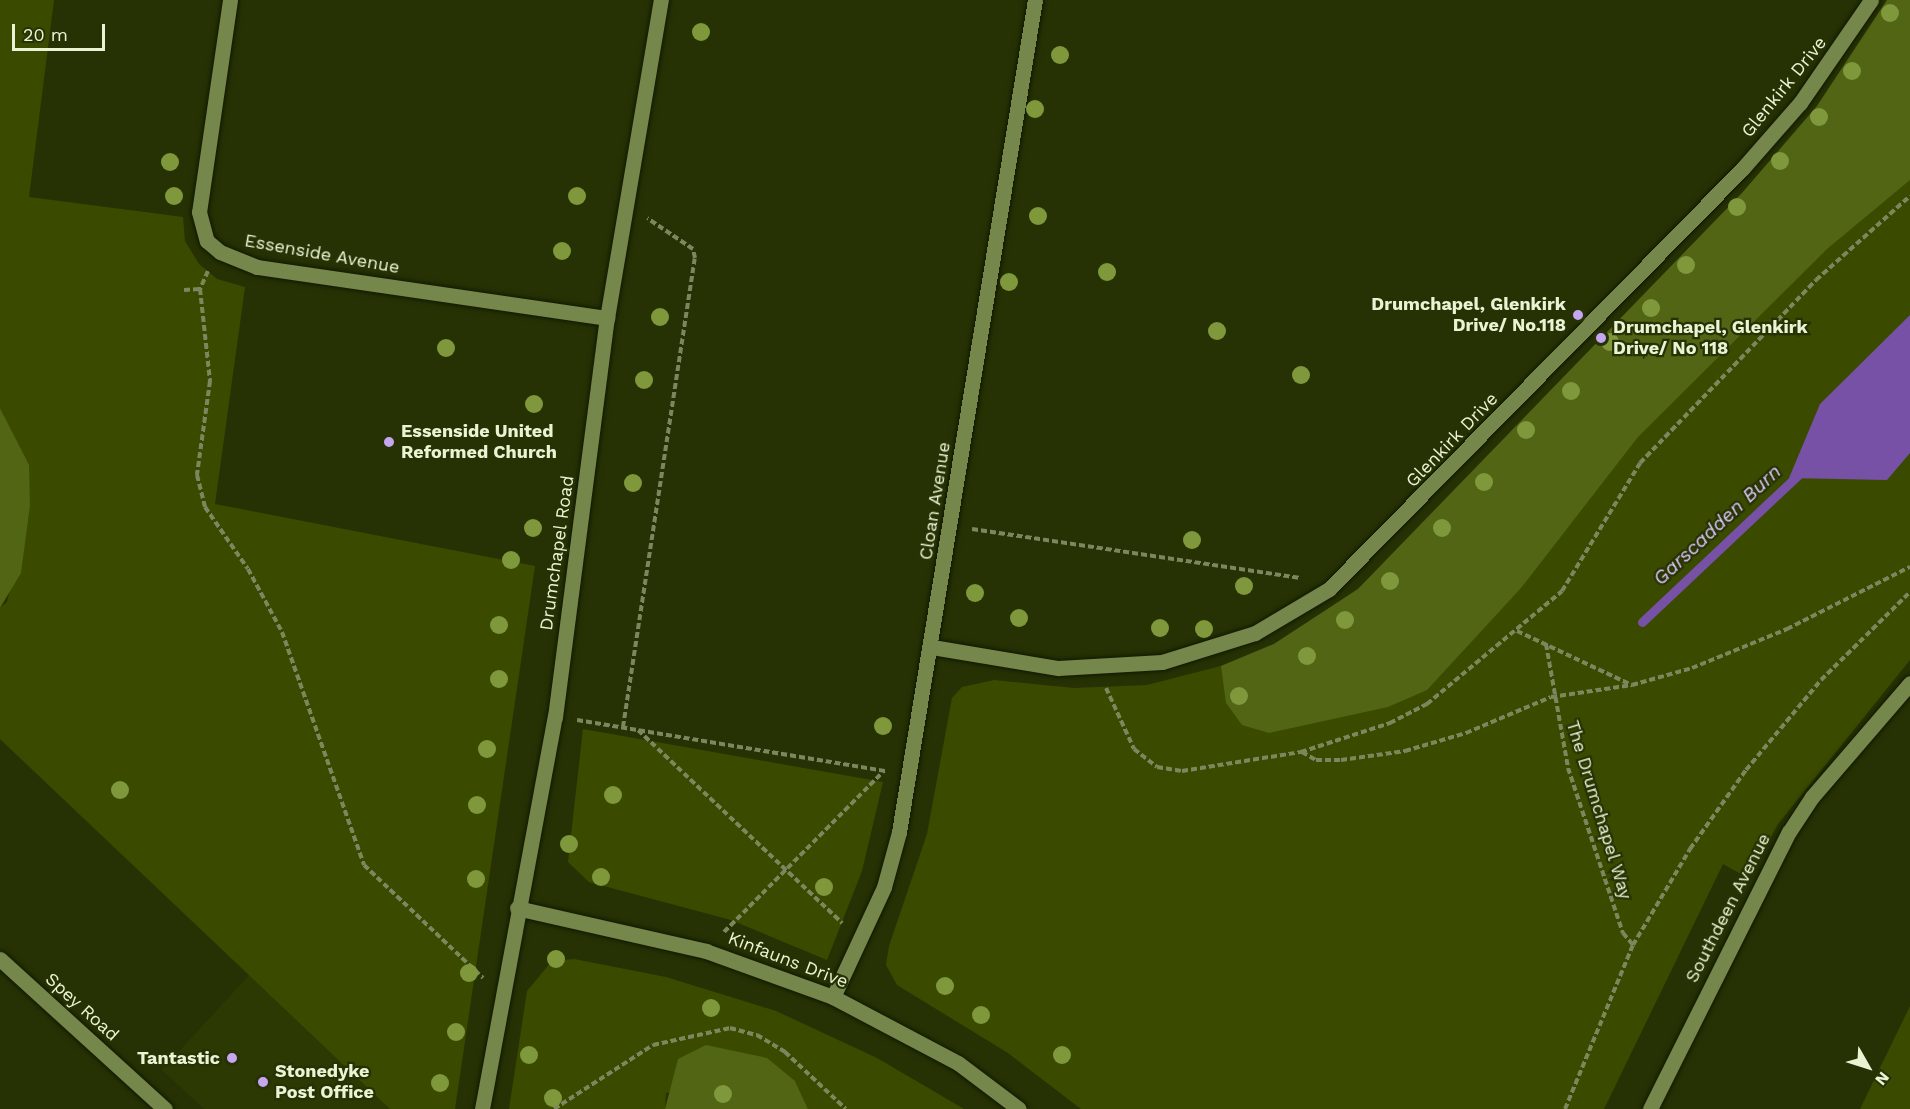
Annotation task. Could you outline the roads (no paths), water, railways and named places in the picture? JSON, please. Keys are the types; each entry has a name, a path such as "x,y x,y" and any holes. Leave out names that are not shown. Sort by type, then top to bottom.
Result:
{"street":[{"name":"Essenside Avenue","path":"230,0 200,212 207,241 220,252 257,267 607,318"},
{"name":"Drumchapel Road","path":"482,1109 501,993 555,717 607,318 661,0"},
{"name":"Cloan Avenue","path":"833,997 884,887 910,775 1035,0"},
{"name":"Glenkirk Drive","path":"932,647 1003,662 1100,668 1162,662 1210,649 1292,613 1336,583 1743,168 1800,103 1871,0"},
{"name":"Southdeen Avenue","path":"1650,1109 1789,832 1910,683"},
{"name":"Kinfauns Drive","path":"517,908 706,951 833,997 958,1063 1019,1109"},
{"name":"Spey Road","path":"0,959 165,1109"}],"waterway":[{"name":"Garscadden Burn","path":"1642,622 1799,474"}],"place":[{"name":"Drumchapel, Glenkirk Drive/ No.118","path":"1578,315"},
{"name":"Drumchapel, Glenkirk Drive/ No 118","path":"1601,338"},
{"name":"Essenside United Reformed Church","path":"389,442"},
{"name":"Tantastic","path":"232,1058"},
{"name":"Stonedyke Post Office","path":"263,1082"}]}
